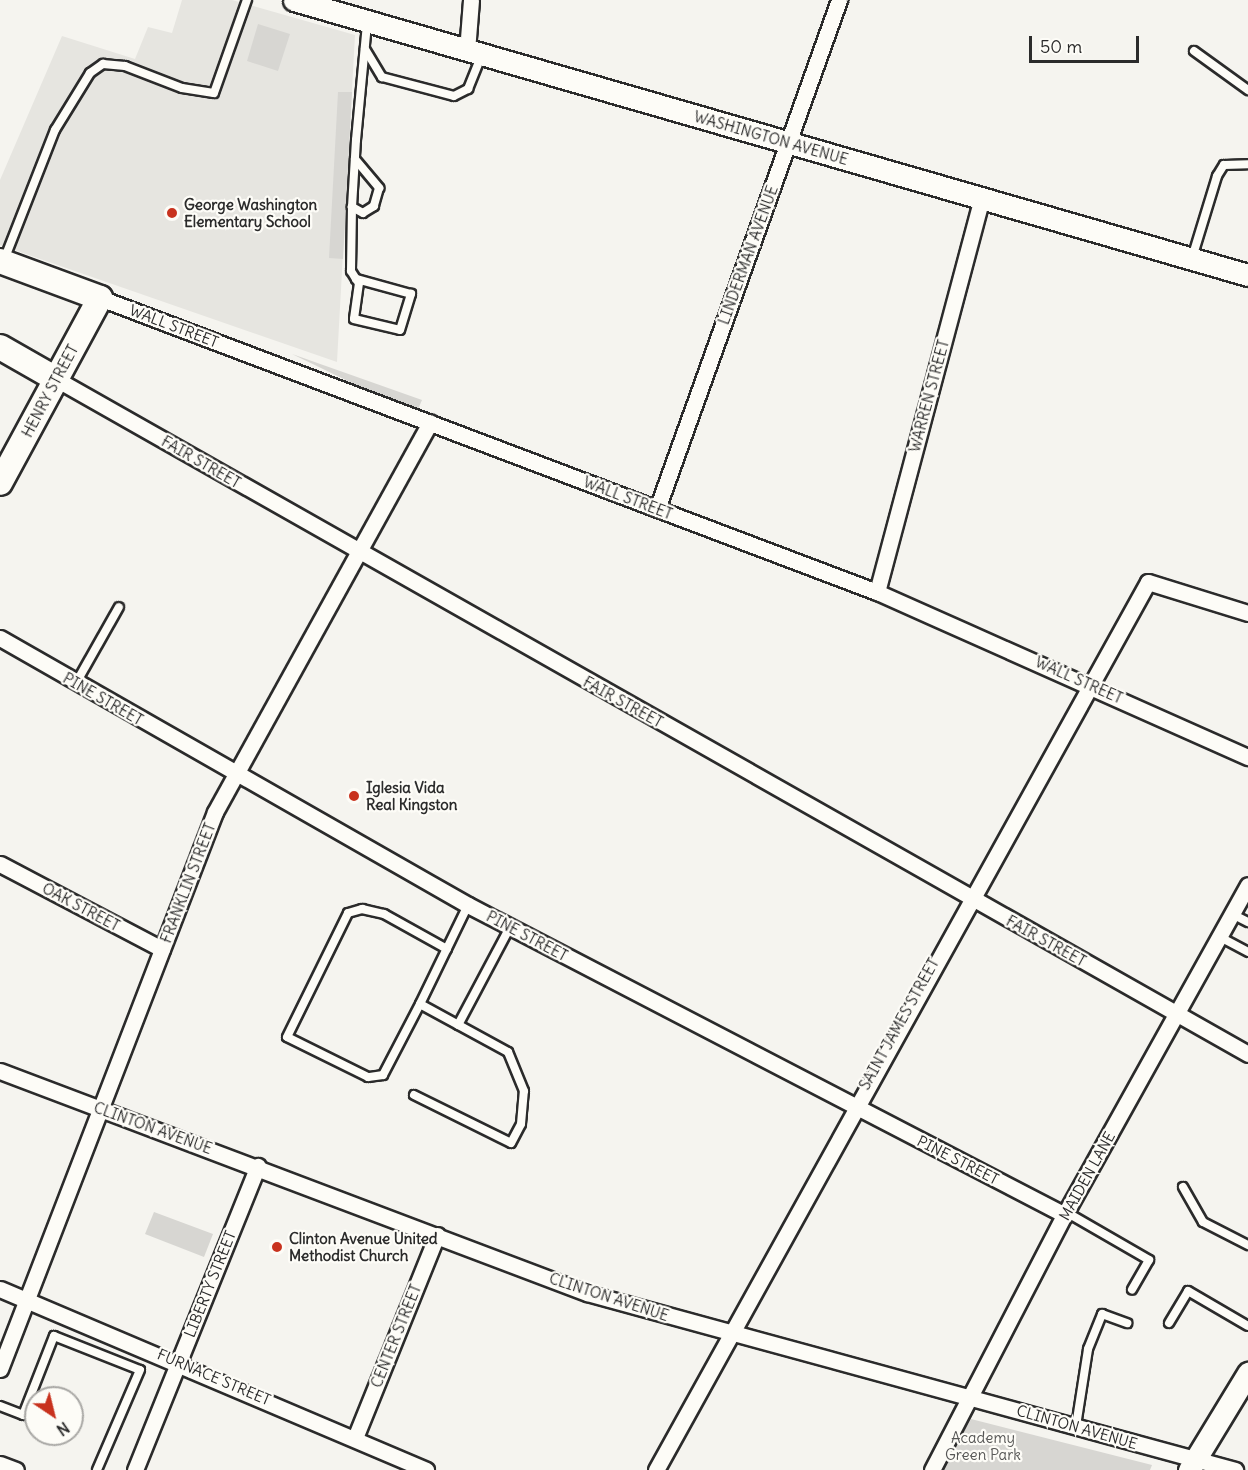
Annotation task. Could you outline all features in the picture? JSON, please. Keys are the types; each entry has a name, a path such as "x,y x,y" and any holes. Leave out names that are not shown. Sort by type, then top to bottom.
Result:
{"main road":[{"name":"WASHINGTON AVENUE","path":"294,0 981,200 1248,275"},
{"name":"WALL STREET","path":"2,261 100,298"},
{"name":"HENRY STREET","path":"0,483 100,298"},
{"name":"FAIR STREET","path":"0,347 56,379"},
{"path":"1193,1465 1248,1373"}],"street":[{"path":"471,0 474,53"},
{"name":"LINDERMAN AVENUE","path":"657,509 839,0"},
{"name":"WARREN STREET","path":"877,592 981,200"},
{"name":"WALL STREET","path":"100,298 877,592 1088,683 1248,757"},
{"name":"FAIR STREET","path":"56,379 356,551 1248,1054"},
{"name":"FRANKLIN STREET","path":"0,1369 99,1109 234,774 356,551 430,422"},
{"name":"SAINT JAMES STREET","path":"656,1470 1088,683 1148,582 1248,613"},
{"name":"PINE STREET","path":"0,638 234,774 468,905 1065,1214"},
{"name":"OAK STREET","path":"0,864 162,949"},
{"name":"MAIDEN LANE","path":"932,1470 1065,1214 1248,885"},
{"name":"CLINTON AVENUE","path":"0,1071 258,1166 587,1293 731,1335 1076,1426 1193,1465 1235,1470"},
{"name":"LIBERTY STREET","path":"135,1470 258,1166"},
{"name":"CENTER STREET","path":"355,1438 437,1235"},
{"name":"FURNACE STREET","path":"0,1289 179,1360 426,1470"},
{"path":"0,1464 16,1470"}],"lane":[{"path":"2,261 55,130 90,74 103,64 125,66 182,88 214,93 247,0"},
{"path":"356,279 411,294 400,330 354,319 356,279 351,271 352,207 367,21"},
{"path":"365,48 382,77 454,96 468,89 474,53"},
{"path":"1194,51 1248,90"},
{"path":"352,207 363,213 374,207 379,188 355,159"},
{"path":"1192,259 1217,176 1224,165 1248,164"},
{"path":"76,682 119,606"},
{"path":"447,949 384,914 362,909 348,913 287,1037 368,1077 383,1075 420,1004 447,949 468,905"},
{"path":"1232,914 1248,922"},
{"path":"458,1024 510,927"},
{"path":"1220,937 1248,952"},
{"path":"414,1095 511,1143 520,1124 524,1091 508,1053 420,1004"},
{"path":"1184,1187 1203,1222 1248,1245"},
{"path":"1065,1214 1149,1260 1132,1290"},
{"path":"1169,1323 1188,1291 1248,1326"},
{"path":"1076,1426 1088,1349 1102,1314 1127,1323"},
{"path":"0,1406 23,1415 54,1336 140,1370 97,1470"}],"shaded area":[{"name":"George Washington Elementary School","path":"182,0 232,0 355,35 337,362 0,245 0,180 62,36 135,59 148,27 172,33"}],"green space":[{"path":"258,24 290,34 278,71 247,61"},
{"path":"338,92 352,92 343,259 329,258"},
{"path":"292,354 422,400 416,414"},
{"path":"154,1212 213,1234 204,1257 145,1234"},
{"name":"Academy Green Park","path":"971,1419 1152,1465 1150,1470 942,1470"}],"place":[{"name":"George Washington Elementary School","path":"172,213"},
{"name":"Iglesia Vida Real Kingston","path":"354,796"},
{"name":"Clinton Avenue United Methodist Church","path":"277,1247"}]}
